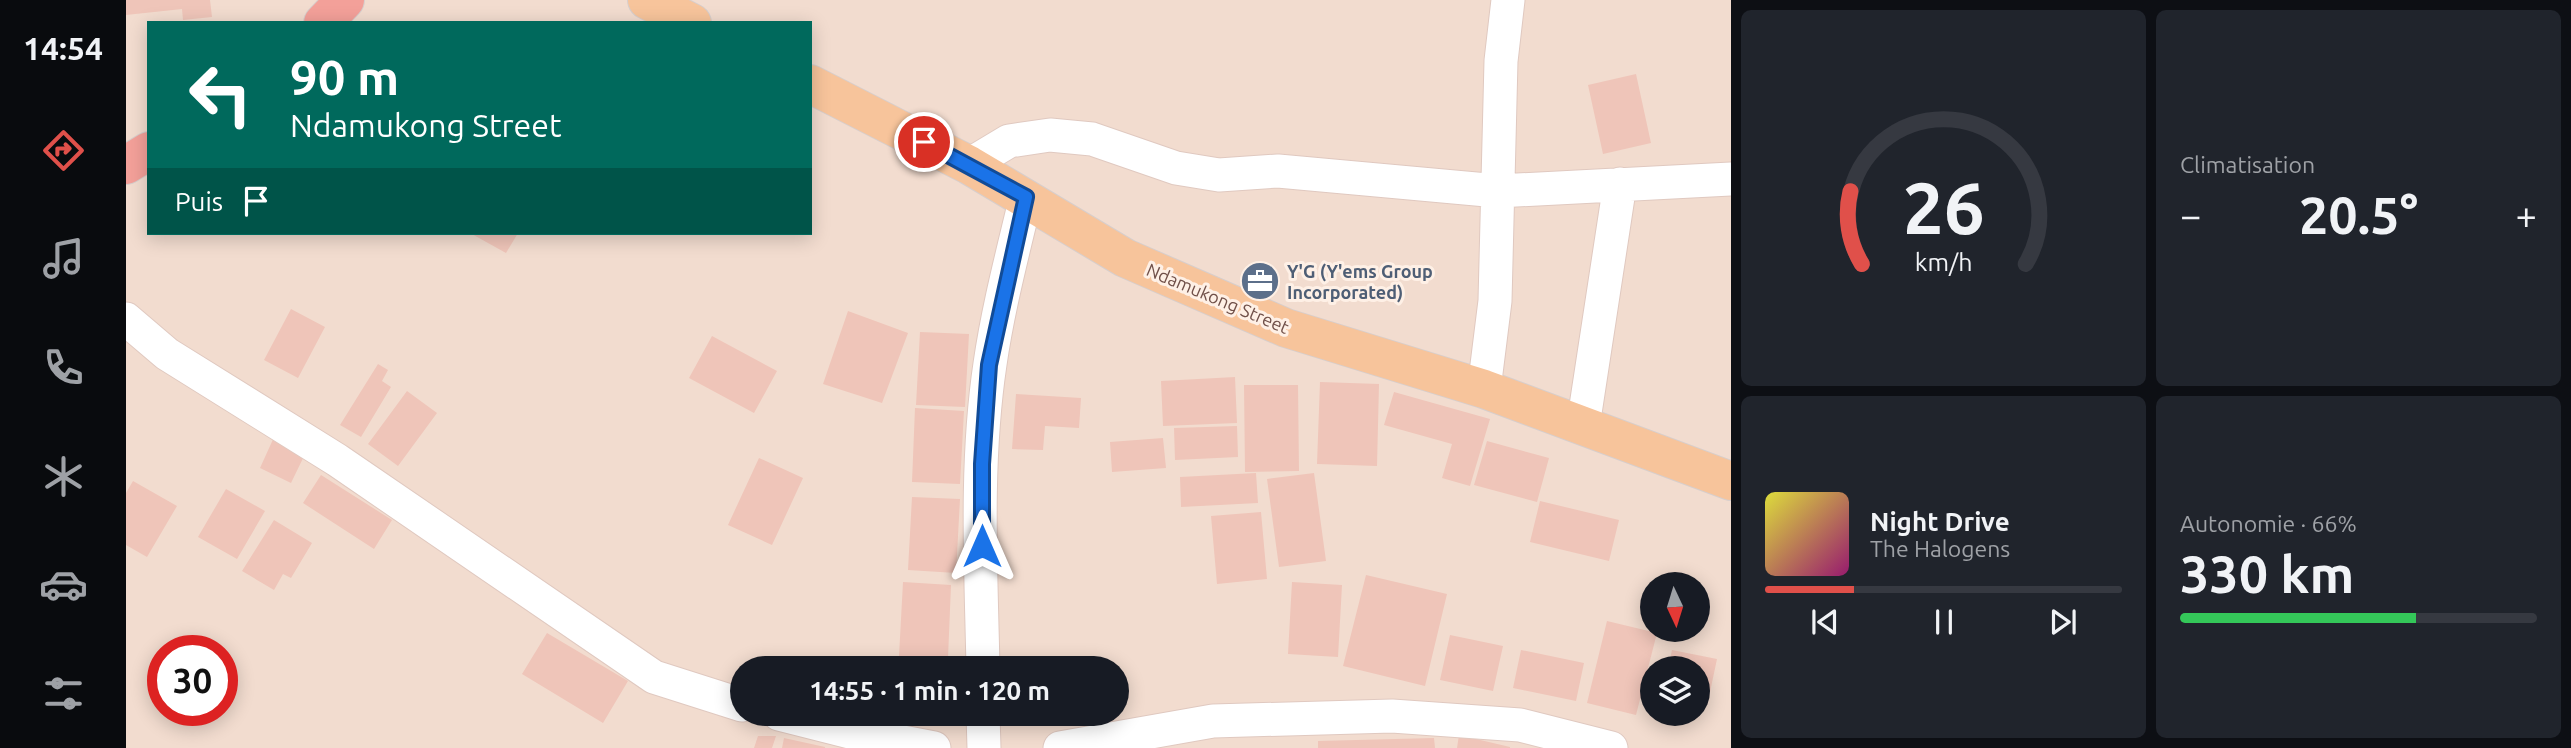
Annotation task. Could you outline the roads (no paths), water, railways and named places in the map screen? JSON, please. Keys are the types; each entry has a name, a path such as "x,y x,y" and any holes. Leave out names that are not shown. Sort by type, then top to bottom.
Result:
{"highway":[{"path":"325,21 345,0"},
{"path":"126,165 147,151"}],"main road":[{"path":"647,0 688,21"},
{"name":"Ndamukong Street","path":"812,85 969,165 1125,258 1286,328 1484,389 1731,481"}],"street":[{"path":"1484,389 1495,301 1501,61 1508,0"},
{"path":"969,165 1009,141 1050,135 1092,139 1176,168 1219,175 1278,171 1498,191 1731,178"},
{"path":"1583,426 1620,184"},
{"path":"983,656 982,464 989,365 1026,197"},
{"path":"126,319 167,354 337,460 654,677 730,701"},
{"path":"1060,748 1213,721 1392,716 1520,726 1611,748"},
{"path":"826,726 934,748"},
{"path":"983,726 984,748"}],"place":[{"name":"Y'G (Y'ems Group Incorporated)","path":"1260,281"}]}
